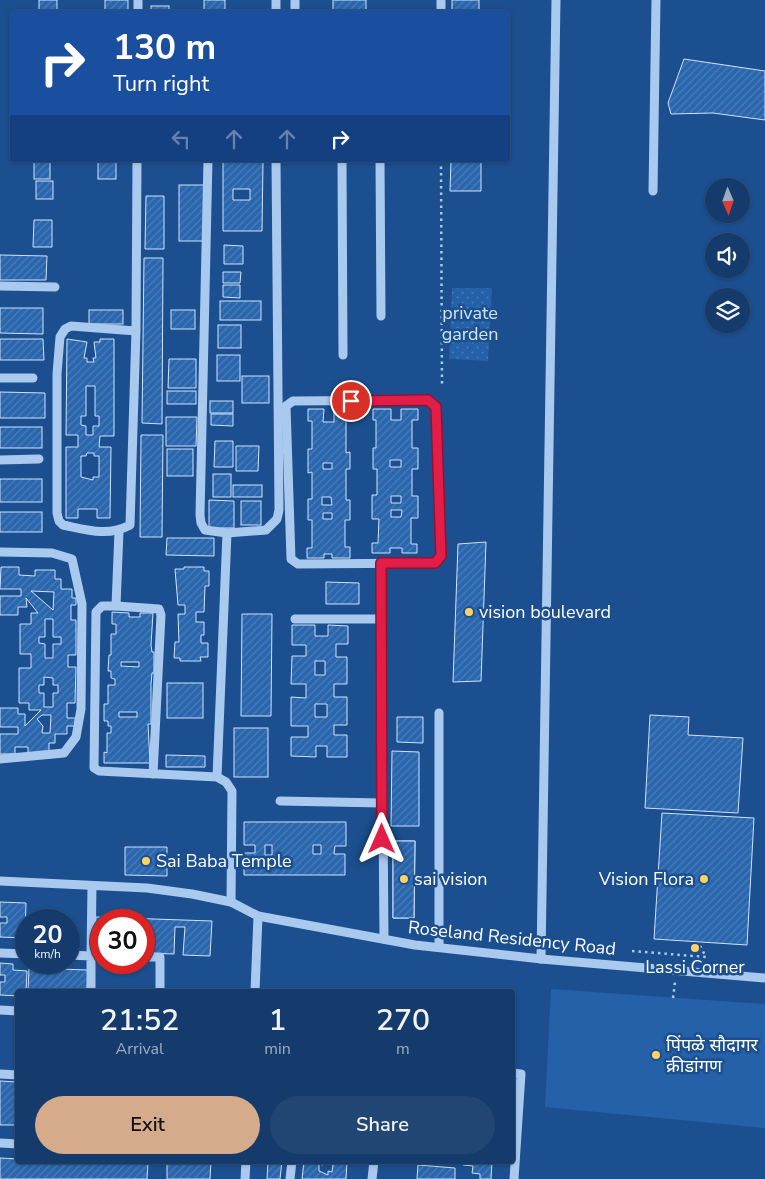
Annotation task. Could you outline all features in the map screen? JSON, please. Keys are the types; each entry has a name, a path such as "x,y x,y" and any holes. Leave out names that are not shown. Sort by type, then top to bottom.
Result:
{"street":[{"path":"541,959 556,0"},
{"path":"654,191 656,0"},
{"path":"136,331 71,326 65,328 60,337 57,374 59,521 63,526 106,533 119,531 130,525 136,331 137,162"},
{"path":"208,162 200,516 205,530 227,533 266,530 277,519 279,510 276,162"},
{"path":"342,162 342,355"},
{"path":"380,162 381,316"},
{"path":"0,286 55,287"},
{"path":"0,378 33,378"},
{"path":"428,400 436,407 441,556 435,563 381,563 298,564 291,559 286,406 293,401 428,400"},
{"path":"0,460 39,460"},
{"path":"116,606 119,531"},
{"path":"218,777 227,533"},
{"path":"0,552 52,553 72,559 82,604 81,709 76,737 64,753 0,759"},
{"path":"381,563 384,939"},
{"path":"153,774 161,615 159,609 102,606 96,612 94,768 99,771 153,774 218,777 226,782 232,791 231,902"},
{"path":"295,619 381,619"},
{"path":"439,713 439,947"},
{"path":"280,801 382,804"},
{"name":"Roseland Residency Road","path":"0,881 147,888 231,902 258,916 384,939 541,959 765,978"},
{"path":"92,886 92,909"},
{"path":"255,989 258,916"},
{"path":"0,953 15,954"},
{"path":"155,957 160,957 160,989"},
{"path":"91,974 91,989"},
{"path":"0,1010 15,1011"},
{"path":"515,1073 521,1074 515,1132"},
{"path":"0,1074 15,1074"},
{"path":"0,1143 15,1144"},
{"path":"245,1179 246,1164"},
{"path":"290,1179 292,1164"},
{"path":"372,1179 374,1164"},
{"path":"514,1164 514,1179"}],"path":[{"path":"441,162 442,386"},
{"path":"632,951 706,957 698,942"},
{"path":"674,998 676,971"}],"green space":[{"name":"private garden","path":"452,288 492,288 488,361 449,359"},
{"name":"पिंपळे सौदागर क्रीडांगण","path":"551,989 765,1004 765,1128 545,1107"}],"building":[{"path":"39,0 57,0 57,10 39,10"},
{"path":"105,0 128,0 128,10 105,10"},
{"path":"204,0 225,0 225,10 204,10"},
{"path":"333,0 366,0 366,10 333,10"},
{"path":"452,0 479,0 479,10 452,10"},
{"path":"151,6 169,6 169,10 151,10"},
{"path":"684,59 765,71 765,120 713,113 671,114 668,103"},
{"path":"34,162 50,162 50,179 34,179"},
{"path":"98,162 116,162 116,179 98,179"},
{"path":"223,162 263,162 262,231 223,231","holes":["233,189 250,189 250,200 233,200"]},
{"path":"451,162 481,162 481,191 450,191"},
{"path":"36,181 53,181 53,199 36,199"},
{"path":"179,185 204,185 204,241 179,241"},
{"path":"146,196 164,196 164,249 145,249"},
{"path":"34,220 52,220 52,247 33,247"},
{"path":"224,245 243,246 243,264 224,264"},
{"path":"0,255 47,256 46,280 0,280"},
{"path":"144,258 163,258 162,424 142,423"},
{"path":"223,272 241,272 240,283 223,283"},
{"path":"223,285 240,285 240,298 223,297"},
{"path":"220,301 261,301 261,320 220,320"},
{"path":"0,308 43,308 43,334 0,333"},
{"path":"89,310 123,310 123,324 89,324"},
{"path":"171,310 195,310 195,329 171,329"},
{"path":"218,325 241,325 241,348 218,348"},
{"path":"0,339 43,339 44,360 0,360"},
{"path":"67,339 87,342 84,358 87,358 87,362 94,362 93,358 96,358 94,342 100,342 100,339 114,339 114,436 100,436 99,447 111,447 110,518 97,518 97,509 78,509 78,518 66,518 66,447 78,447 78,435 66,435","holes":["86,386 95,386 95,416 99,416 99,426 93,426 93,435 86,435 86,426 81,425 81,416 86,416","87,453 94,453 94,456 99,456 99,477 93,477 93,480 81,477 81,456 86,456"]},
{"path":"217,355 240,355 240,381 217,381"},
{"path":"169,359 196,359 196,388 168,388"},
{"path":"242,376 269,376 269,403 242,403"},
{"path":"167,391 196,391 196,404 167,404"},
{"path":"0,392 45,393 45,418 0,418"},
{"path":"210,401 233,401 233,413 210,413"},
{"path":"308,409 324,409 323,422 334,422 334,409 351,409 351,420 346,420 346,453 350,452 350,469 346,469 346,500 350,500 350,520 345,520 345,547 350,547 350,558 332,558 332,554 324,554 324,558 307,558 307,548 312,548 312,520 308,520 308,499 312,499 312,472 308,473 308,449 312,449 312,421 308,421","holes":["323,463 332,463 332,469 323,469","322,497 331,497 332,505 322,505","323,513 332,513 332,519 323,519"]},
{"path":"373,409 391,409 391,420 401,420 401,409 418,409 418,420 412,420 412,448 418,448 418,469 412,469 412,496 418,496 418,518 411,518 411,544 417,544 417,553 402,553 402,548 390,548 390,553 372,553 372,543 378,543 379,519 372,519 372,495 377,495 377,469 373,469 373,448 376,448 376,420 373,420","holes":["390,460 401,460 401,467 390,467","391,496 401,496 401,503 391,503","391,510 402,510 401,517 391,517"]},
{"path":"211,414 233,414 233,426 211,425"},
{"path":"166,417 197,417 196,446 166,446"},
{"path":"0,427 42,427 42,448 0,448"},
{"path":"141,435 163,435 162,537 140,537"},
{"path":"215,441 233,441 233,467 214,467"},
{"path":"236,446 259,446 258,471 236,471"},
{"path":"167,449 193,449 193,476 167,476"},
{"path":"213,474 231,474 231,497 213,497"},
{"path":"0,479 42,479 42,502 0,502"},
{"path":"233,485 262,485 262,497 233,497"},
{"path":"209,500 234,501 234,528 209,528"},
{"path":"241,501 261,501 261,525 241,525"},
{"path":"0,512 42,512 42,532 0,532"},
{"path":"167,538 214,538 214,556 166,555"},
{"name":"vision boulevard","path":"486,542 481,681 453,682 458,544"},
{"path":"1,567 19,567 19,575 35,576 35,570 55,570 55,579 61,579 61,589 72,589 72,598 76,598 76,605 71,605 71,620 76,620 76,655 68,655 68,667 76,667 75,703 67,703 67,718 76,718 76,726 67,726 67,734 55,734 55,743 49,743 49,754 28,754 28,747 15,747 15,754 0,754 0,734 18,734 18,727 0,727 0,708 18,708 18,714 25,714 25,726 41,710 29,710 29,703 19,703 19,668 31,668 31,654 20,654 20,624 31,624 31,613 38,613 26,598 27,607 18,607 18,615 0,615 0,596 21,596 21,589 0,589","holes":["31,591 54,592 53,610","45,619 53,619 53,637 61,637 61,644 53,644 53,658 45,658 45,644 39,643 39,637 45,637","44,677 53,678 53,685 58,685 58,693 53,693 53,707 44,707 44,693 39,693 39,685 44,685","42,715 51,715 50,733 42,733 43,726 37,719"]},
{"path":"184,567 204,567 204,571 209,571 209,586 205,586 204,612 196,612 196,622 204,622 204,635 201,635 201,643 208,643 208,657 200,657 201,661 180,661 180,658 174,658 175,642 179,642 178,614 185,614 185,605 178,605 175,569 184,569"},
{"path":"326,582 359,583 359,604 326,604"},
{"path":"112,612 129,613 129,617 140,617 140,613 153,613 151,645 152,652 154,652 154,673 152,673 151,684 151,724 148,724 150,763 104,763 104,752 107,753 107,733 111,733 111,726 108,726 108,721 104,721 104,704 108,704 108,685 115,685 115,679 111,678 111,671 108,671 109,655 111,655 111,634 116,634 116,624 112,624","holes":["121,662 139,662 139,667 121,666","119,712 137,712 137,717 119,717"]},
{"path":"242,614 272,614 271,716 241,716"},
{"path":"292,625 315,625 315,636 328,636 328,625 348,626 348,644 336,644 336,657 347,657 347,684 334,684 334,697 347,697 347,725 334,725 334,735 347,735 347,757 327,757 327,746 316,746 316,757 291,756 291,737 308,737 308,726 291,726 291,697 306,698 306,684 291,684 292,656 306,656 306,645 292,645","holes":["315,661 325,661 325,675 315,675","315,704 327,704 327,717 315,717"]},
{"path":"167,683 203,683 203,718 167,718"},
{"path":"650,715 689,717 688,735 743,738 738,813 645,808"},
{"path":"397,717 423,717 423,743 397,742"},
{"path":"234,728 268,728 268,777 234,777"},
{"path":"392,751 419,752 419,826 391,826"},
{"path":"166,755 205,756 205,767 166,767"},
{"name":"Vision Flora","path":"662,813 754,818 747,945 654,939"},
{"path":"244,822 346,822 346,846 335,846 334,854 345,854 345,875 244,875 244,853 255,853 255,845 244,845","holes":["265,845 272,845 272,855 265,855","313,845 321,845 321,854 313,854"]},
{"name":"sai vision","path":"393,841 415,841 414,918 393,918"},
{"name":"sai vision","path":"393,841 415,841 414,918 393,918"},
{"name":"Sai Baba Temple","path":"125,847 167,847 167,876 125,875"},
{"path":"0,902 26,903 26,909 15,909 15,938 0,937 0,923 7,923 7,917 0,917"},
{"path":"155,919 212,921 210,956 183,955 185,927 175,927 174,954 155,953"},
{"path":"0,963 13,964 15,974 27,974 26,989 15,989 15,996 0,995 0,982 5,982 5,975 0,975"},
{"path":"80,970 88,970 87,989 28,989 29,974 80,974"},
{"path":"0,1081 15,1082 15,1125 0,1125"},
{"path":"0,1158 15,1159 15,1164 148,1164 147,1179 0,1179"},
{"path":"167,1164 211,1164 210,1179 167,1179"},
{"path":"268,1164 282,1164 280,1179 267,1179"},
{"path":"304,1164 319,1164 319,1171 328,1175 328,1171 332,1172 333,1165 330,1164 347,1164 346,1179 302,1179"},
{"path":"492,1164 491,1179 480,1179 480,1174 472,1173 473,1166 463,1165"},
{"path":"418,1165 455,1168 455,1179 417,1179"}],"place":[{"name":"vision boulevard","path":"469,612"},
{"name":"Sai Baba Temple","path":"146,861"},
{"name":"sai vision","path":"404,879"},
{"name":"Vision Flora","path":"704,879"},
{"name":"Lassi Corner","path":"695,948"},
{"name":"पिंपळे सौदागर क्रीडांगण","path":"656,1055"}],"route":[{"path":"351,401 428,400 436,407 441,556 435,563 381,563 382,839"}]}
